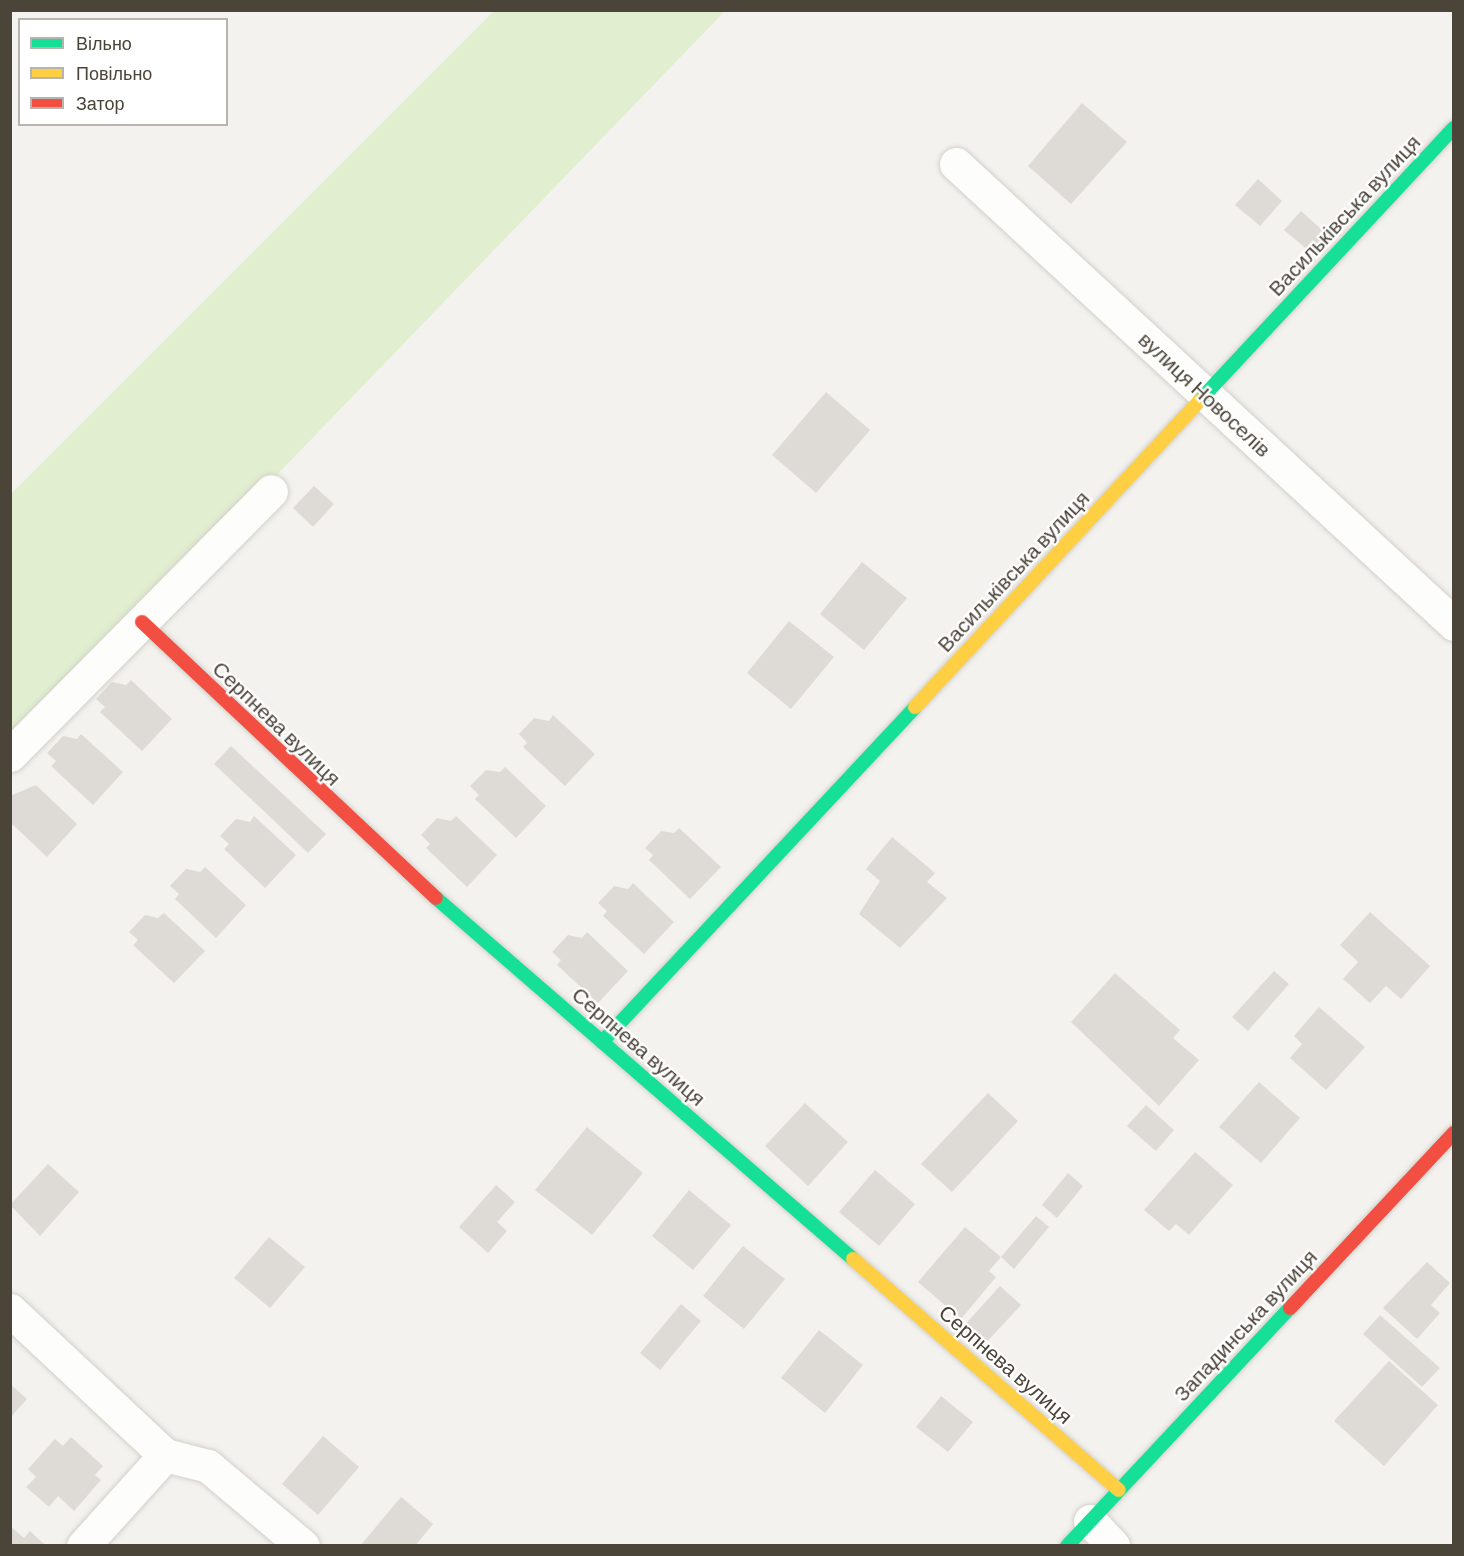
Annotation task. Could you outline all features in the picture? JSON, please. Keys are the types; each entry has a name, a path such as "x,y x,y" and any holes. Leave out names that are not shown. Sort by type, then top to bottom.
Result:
{"street":[{"name":"Васильківська вулиця","path":"602,1042 1454,128"},
{"name":"вулиця Новоселів","path":"956,164 1454,624"},
{"path":"10,755 271,491"},
{"name":"Серпнева вулиця","path":"142,622 357,829 1119,1490"},
{"name":"Западинська вулиця","path":"1067,1545 1454,1133"},
{"path":"10,1310 165,1455 208,1466 303,1545"},
{"path":"83,1545 165,1455"},
{"path":"1090,1521 1113,1545"}],"green space":[{"path":"494,11 725,11 11,750 11,494"}],"building":[{"path":"1082,103 1127,142 1071,204 1028,166"},
{"path":"1258,179 1282,201 1260,226 1235,205"},
{"path":"1301,211 1331,238 1315,256 1284,230"},
{"path":"826,392 870,430 816,493 772,455"},
{"path":"314,486 334,504 313,527 293,508"},
{"path":"862,562 907,598 864,650 820,614"},
{"path":"789,621 834,657 791,709 747,673"},
{"path":"131,680 172,719 142,751 100,712 105,707 96,699 112,682 126,685"},
{"path":"553,715 595,754 565,786 523,747 527,743 519,734 534,718 549,721"},
{"path":"81,734 123,772 93,805 51,766 56,761 47,753 63,736 77,739"},
{"path":"231,746 326,834 308,853 214,764"},
{"path":"505,767 546,806 516,838 475,799 479,795 470,786 486,770 500,772"},
{"path":"36,785 77,824 47,857 10,822 10,796"},
{"path":"254,816 296,855 265,888 224,849 229,844 220,836 236,819 250,822"},
{"path":"456,816 497,855 467,887 426,848 430,844 421,835 437,818 451,821"},
{"path":"679,828 721,867 690,899 649,860 653,855 645,848 661,831 674,833"},
{"path":"892,837 935,873 927,882 947,898 900,948 859,914 880,881 866,869"},
{"path":"205,867 246,905 216,938 175,899 179,894 170,886 186,869 200,872"},
{"path":"633,883 674,922 644,954 603,916 607,911 598,903 614,886 628,889"},
{"path":"1370,912 1430,966 1401,999 1386,986 1370,1003 1343,979 1358,962 1340,945"},
{"path":"164,913 205,951 174,983 133,945 138,940 129,932 145,915 158,918"},
{"path":"587,932 628,971 598,1003 557,965 561,960 552,952 568,935 582,938"},
{"path":"1274,971 1289,984 1248,1031 1232,1017"},
{"path":"1115,973 1180,1030 1173,1038 1199,1060 1159,1106 1071,1022"},
{"path":"1319,1007 1365,1047 1326,1090 1290,1058 1302,1044 1294,1036"},
{"path":"1259,1082 1300,1118 1261,1163 1219,1127"},
{"path":"988,1093 1018,1121 952,1192 921,1164"},
{"path":"805,1103 848,1142 808,1186 765,1146"},
{"path":"1146,1105 1174,1130 1156,1151 1127,1126"},
{"path":"587,1127 643,1173 592,1235 535,1190"},
{"path":"1195,1152 1233,1185 1189,1235 1176,1224 1169,1231 1144,1210"},
{"path":"48,1164 79,1192 40,1236 10,1205"},
{"path":"875,1170 915,1204 879,1246 839,1212"},
{"path":"1068,1173 1083,1186 1057,1218 1042,1205"},
{"path":"496,1185 515,1202 497,1222 507,1231 488,1253 459,1227"},
{"path":"689,1190 731,1225 693,1270 652,1236"},
{"path":"1036,1216 1049,1227 1014,1269 1001,1257"},
{"path":"965,1227 1001,1257 989,1271 996,1277 961,1319 918,1282"},
{"path":"269,1237 305,1267 270,1308 234,1278"},
{"path":"743,1246 785,1279 744,1329 703,1296"},
{"path":"1427,1262 1450,1283 1431,1305 1440,1313 1417,1339 1383,1308"},
{"path":"1000,1286 1021,1305 981,1348 961,1329"},
{"path":"681,1304 701,1321 660,1370 640,1353"},
{"path":"1380,1315 1440,1368 1422,1387 1363,1334"},
{"path":"819,1330 863,1365 825,1413 781,1378"},
{"path":"1389,1361 1438,1405 1384,1466 1334,1421"},
{"path":"10,1384 27,1399 10,1418"},
{"path":"941,1396 973,1422 948,1452 916,1427"},
{"path":"323,1436 359,1467 318,1515 282,1484"},
{"path":"71,1437 103,1466 95,1475 101,1480 74,1511 58,1496 49,1507 26,1487 36,1477 28,1469 55,1439 63,1446"},
{"path":"401,1497 433,1524 415,1546 360,1546"},
{"path":"10,1526 24,1538 30,1531 46,1546 10,1546"}],"traffic: fast":[{"path":"1200,400 1454,128"},
{"path":"602,1042 915,707"},
{"path":"436,898 853,1259"},
{"path":"1067,1546 1290,1308"}],"traffic: slow":[{"path":"915,707 1200,400"},
{"path":"853,1259 1119,1490"}],"traffic: jam":[{"path":"142,622 436,898"},
{"path":"1290,1308 1454,1133"}]}
